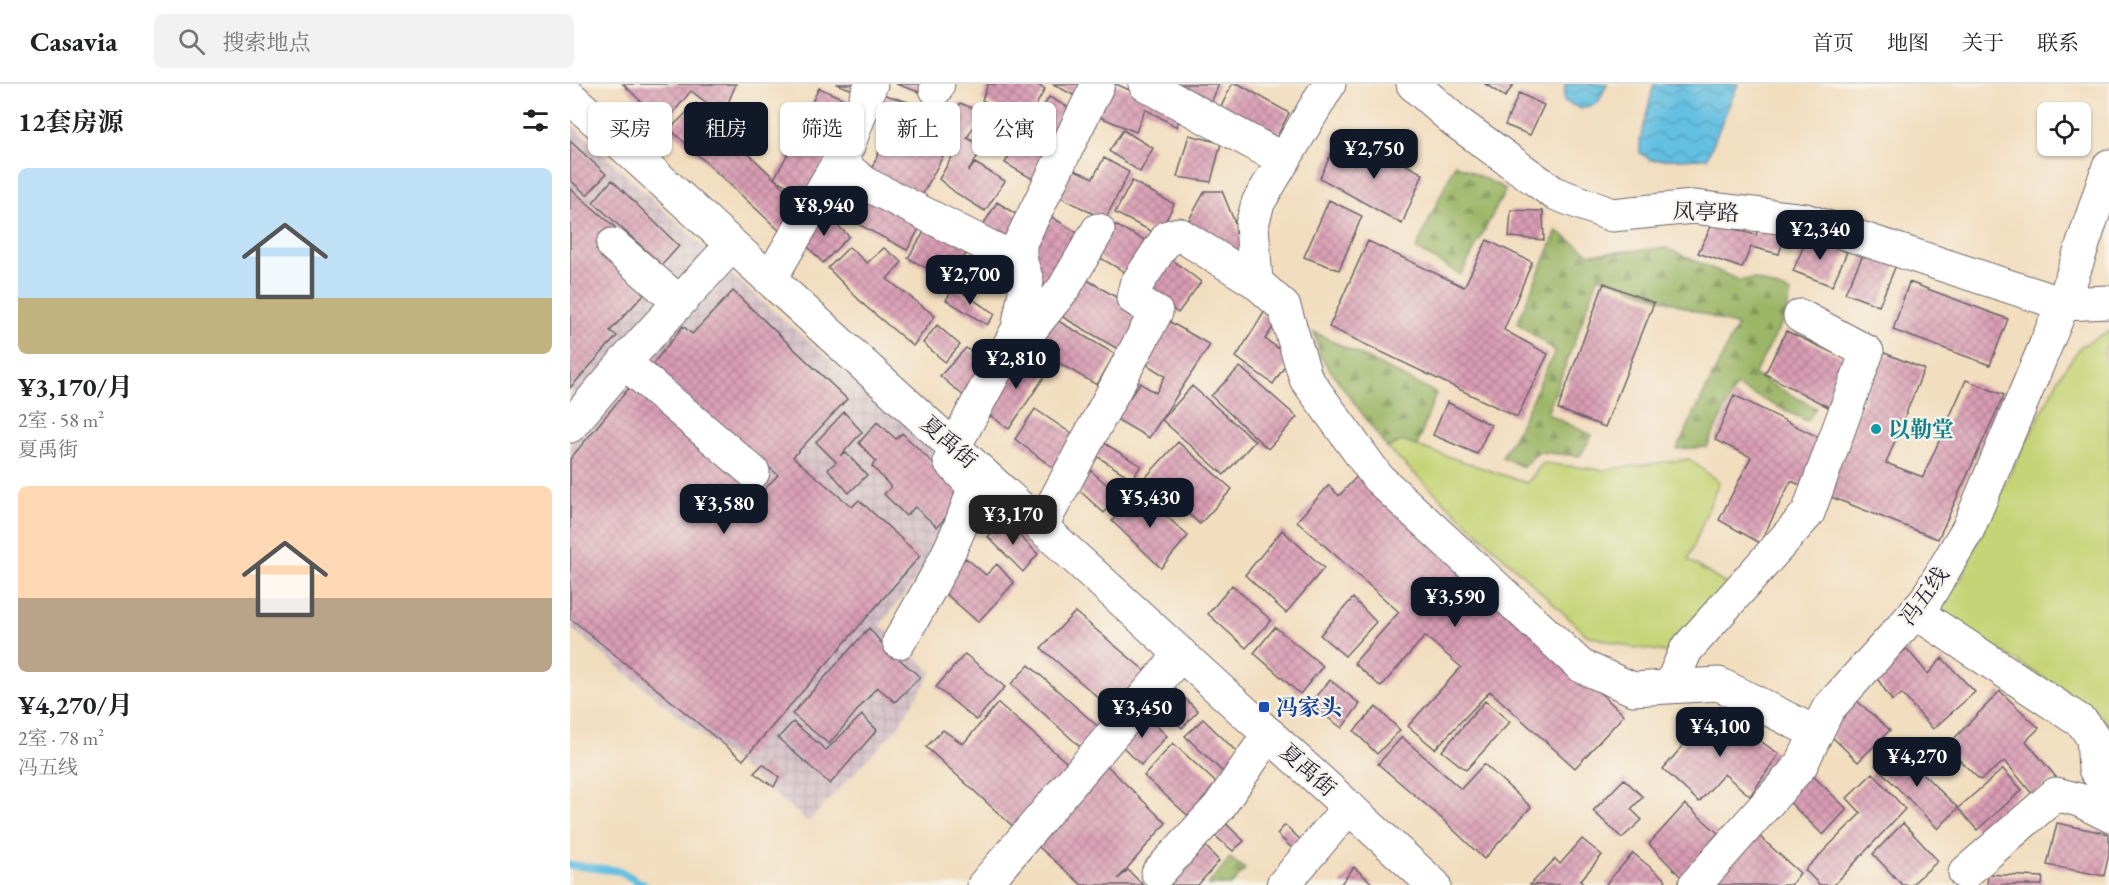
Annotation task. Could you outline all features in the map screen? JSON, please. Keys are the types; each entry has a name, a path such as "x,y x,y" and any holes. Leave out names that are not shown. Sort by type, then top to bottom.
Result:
{"street":[{"path":"770,279 848,146 872,84"},
{"path":"899,642 941,570 967,510 974,487 950,461 954,447 1018,329 1027,281 1020,259 1020,243 1098,84"},
{"path":"1146,84 1284,160"},
{"path":"1256,282 1252,225 1258,203 1329,84"},
{"name":"凤亭路","path":"1413,84 1455,120 1554,193 1612,215 1693,207 1804,220 2063,303"},
{"name":"夏禹街","path":"570,97 1434,885"},
{"path":"839,162 866,184 996,250 1020,259"},
{"name":"冯五线","path":"1695,885 1801,765 1828,708 1924,603 1968,530 2063,303 2109,166"},
{"path":"1007,350 1017,346 1064,288 1098,230"},
{"path":"1041,527 1156,312 1133,298 1136,285 1168,237 1179,234 1256,282 1284,307 1306,379 1378,478 1581,666 1633,689 1719,684 1816,733"},
{"path":"613,245 679,302"},
{"path":"570,426 624,362 732,245"},
{"path":"2063,303 2109,302"},
{"path":"1670,687 1686,650 1808,513 1868,352 1800,316"},
{"path":"624,362 753,472"},
{"path":"1915,612 2083,723 2093,738 2095,769 2109,788"},
{"path":"984,885 1181,654"},
{"path":"1158,873 1219,807 1269,734"},
{"path":"1965,873 2056,794 2079,800 2109,815"},
{"path":"1283,885 1349,807"}],"shaded area":[{"path":"570,123 588,140 588,156 606,156 709,252 570,406"},
{"path":"727,271 984,493 880,625 932,672 898,727 808,822 570,627 570,441"}],"green space":[{"path":"1455,164 1506,189 1461,275 1416,249"},
{"path":"1557,231 1591,254 1666,248 1739,280 1754,279 1791,293 1785,317 1754,375 1816,408 1807,421 1736,386 1707,447 1677,449 1737,326 1599,276 1547,414 1592,435 1580,456 1538,452 1523,467 1502,457 1555,351 1517,323"},
{"path":"2109,331 2109,344 2104,352 2109,374 2109,726 2094,709 1936,611 1962,576 2002,489 2061,374 2081,346"},
{"path":"1314,332 1436,393 1417,446 1402,441 1387,448 1320,356"},
{"path":"1402,441 1527,483 1543,463 1604,470 1689,459 1719,482 1688,560 1727,585 1666,652 1630,647 1587,635 1387,448"},
{"path":"1230,858 1245,869 1231,885 1208,885"}],"water":[{"path":"1565,84 1607,84 1598,103 1581,109 1564,101"},
{"path":"1654,84 1738,84 1707,158 1651,160 1640,153 1640,140"}],"building":[{"path":"623,84 736,84 728,102 706,102 691,91 672,114 672,102 641,102"},
{"path":"836,84 861,84 859,92"},
{"path":"896,84 922,84 919,92"},
{"path":"988,84 1036,84 1045,89 1038,102 986,102 982,100"},
{"path":"1053,84 1089,84 1080,99"},
{"path":"1107,84 1116,84 1181,113 1177,127 1145,109 1136,132 1093,114"},
{"path":"1165,84 1219,84 1209,108"},
{"path":"1232,84 1239,84 1289,113 1274,142 1219,111"},
{"path":"1485,84 1514,84 1505,97"},
{"path":"819,88 851,102 812,102"},
{"path":"879,93 908,102 876,102 876,114 872,111"},
{"path":"1519,93 1544,105 1530,135 1505,125"},
{"path":"1049,97 1075,111 1056,149 1056,102 1046,102"},
{"path":"960,103 972,108 972,129 967,138 972,141 972,156 978,156 968,172 975,163 1005,181 985,211 939,179 953,156 960,156"},
{"path":"684,115 684,142 672,131 672,127"},
{"path":"1123,130 1153,148 1140,172 1109,151"},
{"path":"1189,135 1221,143 1211,182 1177,177"},
{"path":"570,141 606,174 587,195 570,180"},
{"path":"1368,144 1423,174 1402,224 1320,178 1334,147 1357,159"},
{"path":"699,156 751,156 804,207 782,233"},
{"path":"787,156 827,156 805,195 774,179"},
{"path":"877,156 943,156 918,203 868,177"},
{"path":"1009,156 1044,156 1052,161 1038,182 1005,163"},
{"path":"1104,158 1129,172 1105,220 1053,193 1068,167 1093,178"},
{"path":"840,173 864,192 851,210 828,193"},
{"path":"612,180 679,246 662,265 593,202"},
{"path":"1132,181 1174,204 1159,235 1115,213"},
{"path":"570,188 616,228 596,249 646,292 610,331 617,336 570,388"},
{"path":"1205,191 1222,191 1246,250 1238,263 1184,229"},
{"path":"869,192 924,220 907,250 856,223"},
{"path":"1329,200 1362,216 1339,270 1304,257"},
{"path":"997,202 1020,217 1005,242 982,227"},
{"path":"1511,210 1543,211 1544,240 1509,237"},
{"path":"823,213 849,236 823,263 799,237"},
{"path":"1047,214 1084,237 1049,293 1033,282 1027,246"},
{"path":"1111,223 1149,242 1130,275 1095,255"},
{"path":"1713,223 1756,235 1759,225 1786,231 1779,254 1751,247 1742,268 1698,253"},
{"path":"929,224 970,247 950,281 908,258"},
{"path":"1808,236 1847,252 1832,286 1793,271"},
{"path":"1487,240 1532,262 1504,330 1548,354 1517,417 1329,327 1368,241 1464,287"},
{"path":"849,247 867,263 884,248 902,262 887,279 935,316 913,346 864,305 828,268"},
{"path":"1865,251 1897,263 1879,306 1845,293"},
{"path":"1166,255 1201,282 1178,313 1144,287"},
{"path":"1079,275 1146,315 1123,352 1054,312"},
{"path":"1909,282 2008,319 1990,365 1893,330"},
{"path":"1604,283 1654,303 1605,427 1558,409"},
{"path":"954,287 995,314 987,325 946,300"},
{"path":"733,291 847,399 793,457 852,507 859,500 920,556 743,760 570,618 570,459 629,388 760,494 778,475 652,365 683,326 692,334"},
{"path":"1265,311 1278,320 1265,339 1291,357 1273,384 1236,357"},
{"path":"1053,318 1115,354 1097,385 1034,349"},
{"path":"1165,319 1210,345 1149,438 1111,416 1121,393 1130,397 1140,383 1156,393 1165,376 1141,361"},
{"path":"937,325 960,345 945,362 923,343"},
{"path":"1786,331 1855,363 1832,409 1765,374"},
{"path":"966,348 991,367 966,398 940,376"},
{"path":"1026,351 1051,367 1009,429 981,409 1005,373 1013,377"},
{"name":"以勒堂","path":"1882,352 1924,369 1886,463 1923,477 1966,380 2004,395 1938,539 1826,495"},
{"path":"1240,367 1297,417 1268,449 1211,396"},
{"path":"1192,386 1255,441 1224,475 1162,420"},
{"path":"1734,395 1832,444 1812,490 1791,481 1760,543 1719,520 1751,457 1715,440"},
{"path":"1447,402 1491,425 1477,454 1433,435"},
{"path":"1035,409 1081,440 1061,474 1015,439"},
{"path":"844,412 862,432 840,456 845,452 867,475 849,493 828,469 836,462 816,442"},
{"path":"877,422 896,439 902,433 966,495 937,527 915,507 906,516 884,494 891,487 872,466 876,461 859,443"},
{"path":"1101,441 1141,466 1132,479 1092,453"},
{"path":"1178,442 1232,489 1200,524 1146,477"},
{"path":"1084,465 1119,495 1104,513 1070,482"},
{"path":"1360,473 1624,715 1575,768 1490,691 1435,749 1408,726 1461,667 1425,636 1381,687 1354,663 1399,612 1297,521 1329,485 1339,496"},
{"path":"1139,491 1188,536 1161,568 1112,521"},
{"path":"1004,520 1038,554 1023,572 988,537"},
{"path":"1282,530 1324,568 1286,613 1245,575"},
{"path":"966,558 986,575 997,564 1014,583 978,622 939,588"},
{"path":"1232,585 1271,620 1246,648 1208,614"},
{"path":"1353,598 1376,622 1345,656 1320,635"},
{"path":"1075,612 1151,676 1116,713 1041,648"},
{"path":"1275,627 1323,666 1300,694 1254,653"},
{"path":"869,628 884,646 920,677 895,702 877,687 829,744 792,714"},
{"path":"1907,649 1928,674 1942,658 1975,692 1933,729 1902,694 1892,701 1873,672"},
{"path":"965,654 1005,687 976,720 936,687"},
{"path":"1029,665 1103,731 1086,752 1011,684"},
{"path":"1330,680 1360,704 1342,728 1309,704"},
{"path":"1169,683 1198,711 1182,728 1152,699"},
{"path":"2000,691 2039,728 2026,741 2056,777 2033,795 2005,761 1980,780 1946,747"},
{"path":"1856,700 1890,730 1858,762 1827,732"},
{"path":"1485,701 1510,722 1466,770 1442,751"},
{"path":"998,703 1072,767 1019,832 926,747 943,730 963,744"},
{"path":"1376,707 1400,730 1377,754 1354,731"},
{"path":"1714,709 1779,754 1750,796 1724,774 1699,802 1663,769"},
{"path":"1143,713 1167,736 1141,765 1117,741"},
{"path":"862,715 877,730 830,784 778,738 793,722 826,750"},
{"path":"1203,719 1241,756 1224,773 1185,736"},
{"path":"1402,737 1461,789 1484,764 1531,807 1484,859 1438,815 1378,764"},
{"path":"1173,743 1224,790 1195,822 1144,776"},
{"path":"1895,747 1958,808 1938,829 1875,765"},
{"path":"1099,758 1166,823 1118,879 1128,870 1143,885 1082,885 1032,841"},
{"path":"763,764 779,777 774,787 754,773"},
{"path":"2003,769 2022,790 1977,830 1958,808"},
{"path":"1808,771 1847,809 1823,835 1784,797"},
{"path":"1873,773 1905,809 1834,885 1820,885 1805,870 1861,813 1847,798"},
{"path":"1624,779 1643,797 1631,809 1642,820 1622,838 1593,811"},
{"path":"1685,804 1718,833 1681,877 1649,844"},
{"path":"1220,818 1244,841 1233,851 1208,830"},
{"path":"1903,823 1938,861 1911,885 1902,885 1873,854"},
{"path":"2057,823 2109,834 2109,854 2104,876 2047,865"},
{"path":"1285,825 1302,841 1294,850 1277,834"},
{"path":"1758,835 1800,873 1791,885 1713,885"},
{"path":"1582,839 1602,855 1580,881 1584,885 1530,885 1555,859 1560,864"},
{"path":"1201,841 1219,861 1198,885 1160,885"},
{"path":"1633,853 1666,880 1662,885 1605,885"},
{"path":"1354,867 1374,885 1340,885"},
{"path":"1988,874 2043,877 2042,885 1987,885"}],"waterway":[{"path":"570,865 620,871 644,885"}],"place":[{"name":"以勒堂","path":"1876,429"},
{"name":"冯家头","path":"1264,707"}]}
